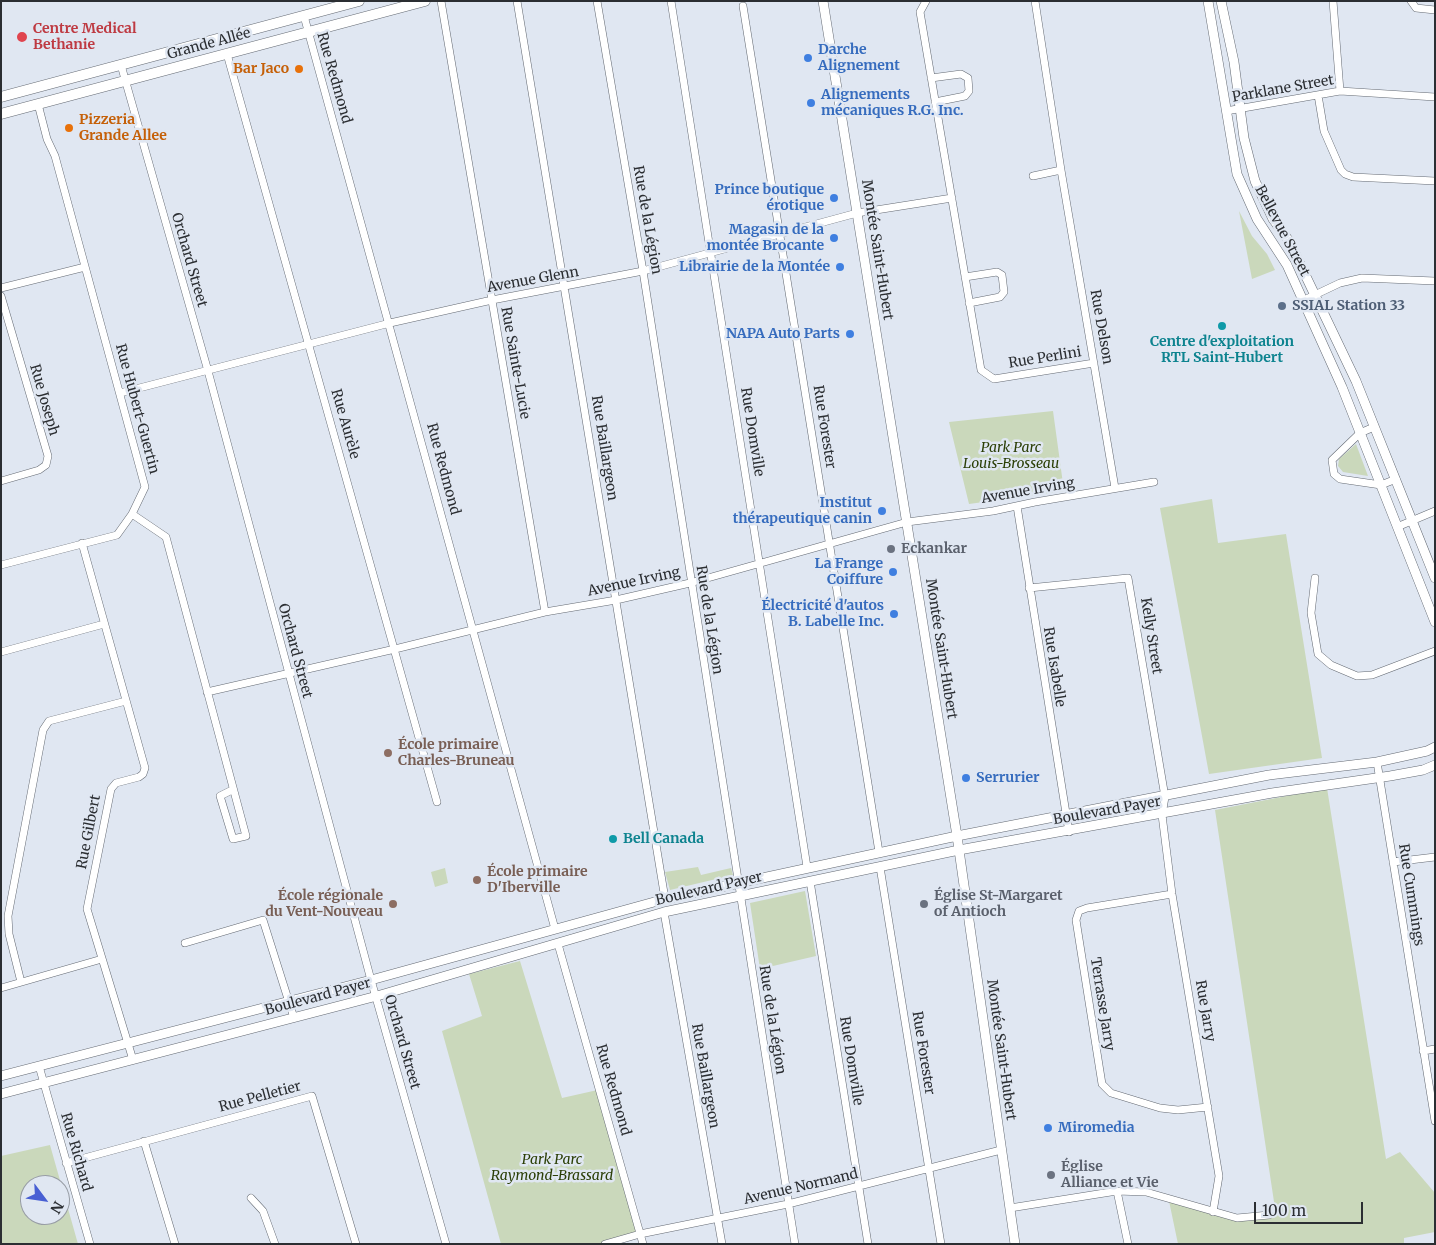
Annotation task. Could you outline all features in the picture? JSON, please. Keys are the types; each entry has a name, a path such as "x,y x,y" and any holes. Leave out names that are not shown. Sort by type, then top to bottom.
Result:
{"main road":[{"name":"Grande Allée","path":"1,97 359,1"},
{"name":"Grande Allée","path":"1,114 424,1"}],"street":[{"name":"Rue Sainte-Lucie","path":"441,1 545,612"},
{"name":"Rue Baillargeon","path":"517,1 665,899"},
{"name":"Rue de la Légion","path":"597,1 643,271 690,583 740,882 740,895 795,1244"},
{"name":"Rue Domville","path":"671,1 807,867"},
{"name":"Montée Saint-Hubert","path":"823,1 957,836 1015,1244"},
{"name":"Rue Perlini","path":"926,1 920,12 981,370 994,379 1094,363"},
{"name":"Rue Delson","path":"1035,1 1060,170 1115,488"},
{"name":"Bellevue Street","path":"1208,1 1237,174 1257,220 1287,265 1360,433 1435,622"},
{"name":"Bellevue Street","path":"1221,1 1242,109 1244,138 1255,181 1274,219 1289,241 1315,294 1396,479 1435,578"},
{"path":"1333,1 1340,91"},
{"path":"1411,1 1416,8 1430,7"},
{"name":"Rue Forester","path":"743,6 880,852"},
{"name":"Rue Redmond","path":"304,16 390,323 555,929"},
{"name":"Rue Aurèle","path":"228,54 437,802"},
{"name":"Orchard Street","path":"121,65 208,371 371,980 446,1244"},
{"path":"931,78 961,74 968,78 969,92 965,96 935,102"},
{"name":"Parklane Street","path":"1226,111 1340,91 1435,97"},
{"path":"1318,95 1324,131 1341,170 1345,174 1353,177 1435,181"},
{"name":"Rue Hubert-Guertin","path":"1,565 117,535 132,514 145,487 38,104"},
{"path":"1033,176 1060,170"},
{"name":"Avenue Glenn","path":"120,393 390,323 492,300 564,288 643,271 780,232 857,213 952,198"},
{"path":"1,288 85,267"},
{"path":"965,277 997,272 1002,275 1004,292 1000,297 969,303"},
{"path":"1302,301 1340,283 1362,278 1435,281"},
{"name":"Rue Joseph","path":"1,296 48,456 46,465 40,470 1,481"},
{"path":"1374,427 1360,433 1332,460 1334,474 1340,479 1380,486 1396,479"},
{"name":"Avenue Irving","path":"207,692 545,612 616,600 690,583 907,522 1018,506 1154,482"},
{"name":"Rue Isabelle","path":"1018,506 1029,588 1069,832"},
{"path":"1397,527 1435,511"},
{"path":"132,514 166,537 232,790 237,799 246,836 233,839 220,796 232,790"},
{"name":"Rue Gilbert","path":"82,543 145,768 143,774 139,777 116,783 111,789 87,909 126,1043 133,1060"},
{"name":"Kelly Street","path":"1029,588 1128,578 1165,797"},
{"path":"1315,578 1311,612 1318,654 1330,665 1357,676 1372,675 1435,650"},
{"path":"1,652 104,624"},
{"path":"21,982 8,934 8,916 44,730 50,721 126,701"},
{"name":"Boulevard Payer","path":"1,1076 371,980 665,899 957,836 1165,797 1269,775 1377,762 1427,751 1435,747"},
{"name":"Rue Cummings","path":"1377,762 1435,1121"},
{"name":"Boulevard Payer","path":"1,1094 377,996 664,912 959,850 1069,832 1272,793 1380,778 1423,770 1435,765"},
{"name":"Rue Jarry","path":"1165,797 1162,815 1172,894 1219,1176 1219,1188 1213,1212"},
{"path":"1393,862 1435,857"},
{"name":"Rue Forester","path":"880,867 941,1244"},
{"name":"Rue Domville","path":"810,881 868,1244"},
{"name":"Terrasse Jarry","path":"1172,894 1086,908 1080,911 1076,920 1100,1074 1105,1089 1111,1093 1160,1108 1178,1110 1208,1107"},
{"name":"Rue Baillargeon","path":"664,912 722,1244"},
{"path":"185,943 263,920 294,1018"},
{"name":"Rue Redmond","path":"558,944 643,1244"},
{"path":"1,988 102,959"},
{"path":"1423,1050 1435,1049"},
{"name":"Rue Richard","path":"39,1066 90,1244"},
{"name":"Rue Pelletier","path":"66,1162 312,1096 356,1244"},
{"path":"144,1141 175,1244"},
{"name":"Avenue Normand","path":"605,1244 640,1234 788,1204 1001,1150"},
{"path":"1117,1191 1128,1244"},
{"path":"1010,1208 1117,1191 1146,1192 1237,1218 1269,1216"},
{"path":"251,1198 263,1211 275,1244"}],"green space":[{"path":"1239,211 1252,236 1267,254 1275,270 1252,279"},
{"name":"Park Parc Louis-Brosseau","path":"1053,411 1064,491 969,504 949,422"},
{"path":"1356,444 1368,476 1343,472 1338,466 1339,459"},
{"path":"1212,499 1218,543 1286,534 1322,758 1209,774 1160,508"},
{"path":"1327,788 1386,1159 1400,1152 1435,1193 1435,1232 1404,1238 1404,1244 1178,1244 1169,1201 1256,1219 1276,1215 1215,810"},
{"path":"698,867 701,875 731,868 733,875 670,890 665,872"},
{"path":"445,868 448,883 435,887 431,872"},
{"path":"805,891 816,956 760,969 750,903"},
{"name":"Park Parc Raymond-Brassard","path":"520,961 562,1098 602,1089 642,1236 616,1244 501,1244 442,1031 482,1016 469,974"},
{"path":"50,1145 58,1175 20,1175 20,1225 70,1225 70,1216 78,1244 1,1244 1,1156"}],"place":[{"name":"Centre Medical Bethanie","path":"22,37"},
{"name":"Darche Alignement","path":"808,58"},
{"name":"Bar Jaco","path":"299,69"},
{"name":"Alignements mécaniques R.G. Inc.","path":"811,103"},
{"name":"Pizzeria Grande Allee","path":"69,128"},
{"name":"Prince boutique érotique","path":"834,198"},
{"name":"Magasin de la montée Brocante","path":"834,238"},
{"name":"Librairie de la Montée","path":"840,267"},
{"name":"SSIAL Station 33","path":"1282,306"},
{"name":"Centre d'exploitation RTL Saint-Hubert","path":"1222,326"},
{"name":"NAPA Auto Parts","path":"850,334"},
{"name":"Institut thérapeutique canin","path":"882,511"},
{"name":"Eckankar","path":"891,549"},
{"name":"La Frange Coiffure","path":"893,572"},
{"name":"Électricité d'autos B. Labelle Inc.","path":"894,614"},
{"name":"École primaire Charles-Bruneau","path":"388,753"},
{"name":"Serrurier","path":"966,778"},
{"name":"Bell Canada","path":"613,839"},
{"name":"École primaire D'Iberville","path":"477,880"},
{"name":"École régionale du Vent-Nouveau","path":"393,904"},
{"name":"Église St-Margaret of Antioch","path":"924,904"},
{"name":"Miromedia","path":"1048,1128"},
{"name":"Église Alliance et Vie","path":"1051,1175"}]}
